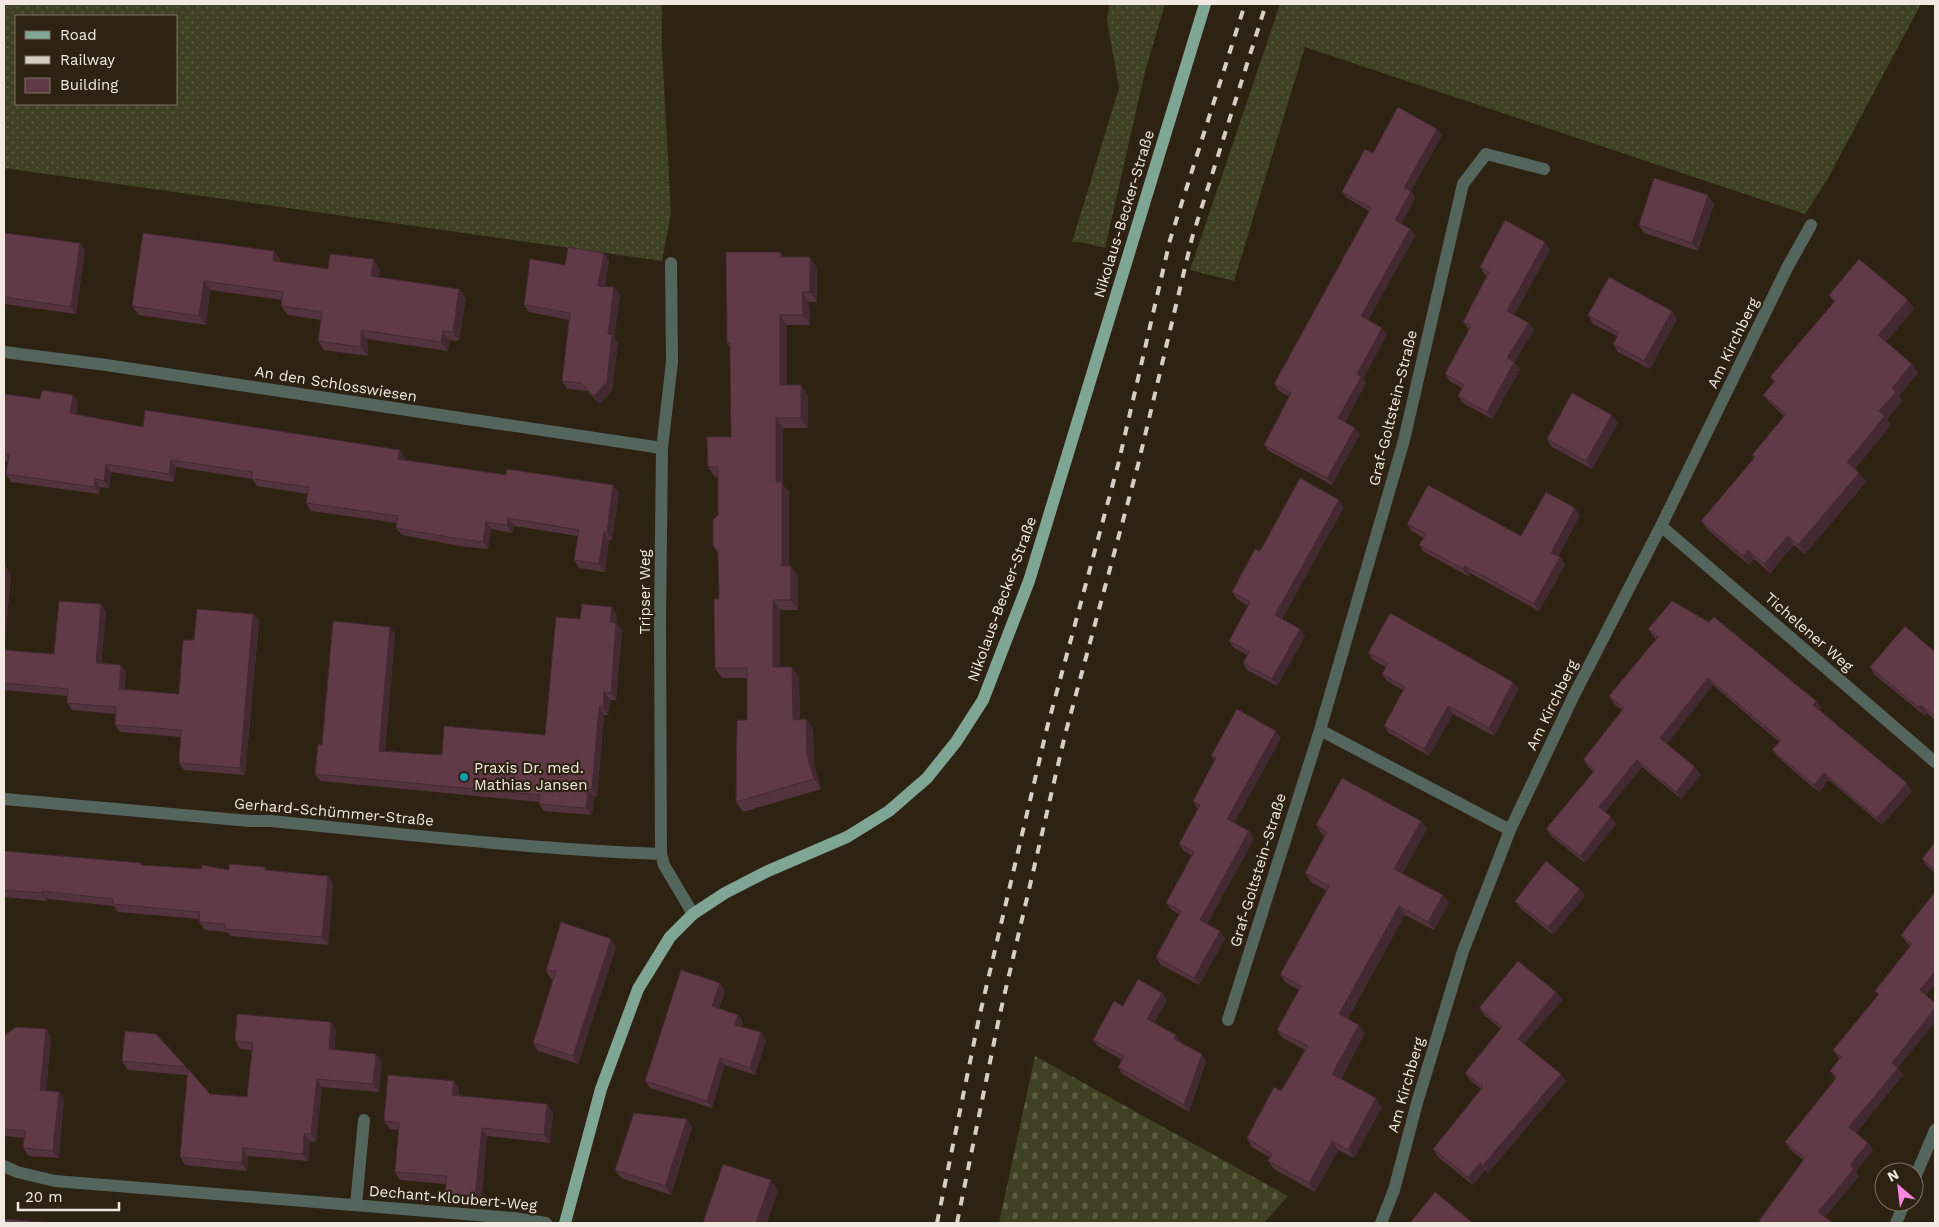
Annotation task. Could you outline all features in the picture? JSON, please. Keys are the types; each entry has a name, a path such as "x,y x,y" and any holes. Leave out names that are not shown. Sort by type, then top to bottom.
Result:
{"main road":[{"name":"Nikolaus-Becker-Straße","path":"565,1223 601,1089 638,989 670,937 693,914 725,893 768,871 847,837 889,811 927,778 956,742 983,700 1029,581 1205,4"}],"street":[{"name":"Graf-Goltstein-Straße","path":"1228,1020 1320,730 1404,440 1464,184 1486,154 1544,169"},
{"name":"Am Kirchberg","path":"1381,1223 1394,1190 1417,1103 1463,951 1510,830 1574,695 1661,526 1787,268 1811,225"},
{"name":"Tripser Weg","path":"671,262 672,362 662,448 660,622 661,854 664,865 693,914"},
{"name":"An den Schlosswiesen","path":"4,352 102,364 662,448"},
{"name":"Tichelener Weg","path":"1661,526 1935,762"},
{"path":"1320,730 1510,830"},
{"name":"Gerhard-Schümmer-Straße","path":"4,798 411,835 661,854"},
{"name":"Dechant-Kloubert-Weg","path":"356,1205 364,1120"},
{"path":"1922,1162 1935,1130"},
{"name":"Dechant-Kloubert-Weg","path":"4,1166 17,1172 55,1181 514,1218 546,1223"}],"green space":[{"path":"4,4 662,4 662,50 671,213 662,261 4,168"},
{"path":"1109,4 1165,4 1145,72 1105,248 1081,242 1072,242 1119,88 1107,21"},
{"path":"1280,4 1921,4 1827,180 1805,214 1305,47 1234,281 1190,270"},
{"path":"1035,1056 1288,1196 1264,1223 999,1223"}],"building":[{"path":"1398,107 1437,129 1404,188 1411,191 1395,220 1410,229 1361,316 1382,328 1357,374 1361,377 1338,418 1355,428 1327,478 1264,445 1291,393 1274,384 1371,208 1342,192 1365,149 1373,153"},
{"path":"1654,178 1708,195 1692,243 1639,225"},
{"path":"1505,220 1545,242 1507,311 1529,323 1507,358 1514,362 1487,412 1458,396 1464,385 1445,374 1471,326 1463,322 1489,272 1480,267"},
{"path":"4,233 80,243 71,307 4,297"},
{"path":"143,233 274,251 273,261 328,269 330,254 374,259 371,276 459,289 453,332 443,331 441,342 361,330 361,347 318,341 322,312 281,306 283,292 204,281 199,316 132,306"},
{"path":"568,247 604,253 598,286 614,287 608,334 612,335 607,382 594,396 581,383 562,381 570,313 524,305 530,259 565,265"},
{"path":"726,252 780,252 780,257 810,257 810,292 802,292 803,315 780,315 780,385 801,385 801,418 776,418 776,482 782,482 782,566 791,566 791,600 773,600 773,667 792,667 793,720 806,719 807,755 814,779 736,802 737,720 747,720 747,668 715,668 714,599 719,599 718,551 713,546 713,520 718,515 718,467 708,467 707,437 731,437 730,343 727,343"},
{"path":"1859,259 1908,300 1878,335 1912,364 1892,388 1896,392 1879,411 1885,416 1847,462 1859,473 1798,545 1788,536 1764,564 1748,550 1743,556 1701,521 1755,457 1752,455 1786,414 1763,395 1775,381 1770,377 1835,301 1829,295"},
{"path":"1609,277 1672,311 1644,361 1613,344 1619,333 1588,315"},
{"path":"42,390 73,395 70,413 143,427 145,410 400,450 398,459 506,475 507,469 613,485 607,532 604,532 599,564 574,560 579,530 508,518 507,525 486,522 483,542 396,528 398,516 306,503 309,487 252,479 252,472 171,460 169,474 106,464 104,481 95,479 94,487 6,474 9,454 4,454 4,394 40,399"},
{"path":"1572,393 1612,415 1586,461 1547,439"},
{"path":"1300,478 1339,500 1275,615 1300,629 1272,679 1243,663 1249,652 1229,641 1250,602 1232,592 1255,549 1260,551"},
{"path":"1428,485 1521,536 1546,492 1575,508 1551,553 1560,557 1534,604 1465,566 1463,569 1419,545 1426,534 1407,524"},
{"path":"4,567 6,567 4,592"},
{"path":"59,601 101,604 96,663 121,665 119,689 179,694 183,640 194,640 197,609 253,614 240,768 179,763 181,730 115,725 116,707 67,703 68,689 4,683 4,650 54,654"},
{"path":"1672,601 1709,622 1714,617 1816,701 1813,705 1907,783 1877,818 1824,773 1814,785 1772,750 1781,740 1708,678 1660,738 1695,767 1676,792 1637,760 1599,807 1611,817 1580,856 1546,829 1595,770 1583,760 1624,708 1609,696 1658,637 1648,629"},
{"path":"582,604 612,607 610,622 616,623 611,693 604,692 603,708 599,707 592,789 588,789 586,808 539,804 540,795 315,774 318,744 322,745 333,621 390,627 379,751 442,755 444,726 545,735 556,617 580,619"},
{"path":"1390,613 1513,682 1489,728 1448,706 1424,749 1384,726 1405,687 1382,674 1388,663 1368,653"},
{"path":"1905,626 1935,652 1935,717 1921,705 1919,708 1870,667"},
{"path":"1237,709 1276,731 1227,819 1249,831 1200,920 1220,931 1194,978 1156,957 1181,911 1166,903 1194,852 1179,844 1200,805 1193,801 1216,758 1211,756"},
{"path":"1342,778 1421,821 1394,869 1443,895 1428,922 1399,906 1339,1014 1359,1025 1332,1074 1376,1098 1348,1150 1332,1141 1309,1183 1268,1161 1272,1154 1247,1138 1274,1087 1281,1091 1308,1046 1277,1030 1301,986 1280,975 1329,886 1305,873 1327,832 1316,825"},
{"path":"1935,842 1935,870 1922,859"},
{"path":"4,851 141,863 141,865 202,869 202,865 229,870 229,864 265,867 265,870 328,876 322,937 225,929 225,924 199,922 200,912 113,904 113,899 42,891 42,893 4,890"},
{"path":"1546,861 1580,889 1548,927 1515,901"},
{"path":"1935,892 1935,971 1920,990 1935,1003 1935,1008 1892,1063 1898,1068 1849,1127 1868,1143 1850,1165 1854,1169 1818,1212 1833,1223 1762,1223 1759,1221 1805,1158 1785,1142 1837,1077 1830,1071 1841,1057 1833,1050 1879,994 1875,991 1912,944 1901,935"},
{"path":"561,922 611,939 573,1056 533,1043 556,971 546,971"},
{"path":"1518,961 1556,992 1518,1039 1561,1074 1483,1165 1480,1163 1468,1177 1433,1149 1483,1087 1465,1073 1502,1027 1479,1008"},
{"path":"681,970 720,983 712,1006 738,1015 735,1025 761,1032 750,1068 720,1058 707,1101 645,1081"},
{"path":"1138,979 1162,993 1147,1019 1176,1035 1174,1039 1202,1054 1184,1105 1118,1067 1124,1056 1093,1040 1114,1001 1123,1006"},
{"path":"237,1014 331,1022 329,1049 376,1054 373,1084 317,1079 311,1134 304,1134 303,1154 243,1148 242,1163 180,1157 188,1069 210,1094 247,1097 253,1043 235,1041"},
{"path":"16,1027 46,1029 40,1090 59,1092 53,1151 23,1148 25,1131 4,1129 4,1036"},
{"path":"125,1031 156,1034 186,1067 122,1061"},
{"path":"388,1075 454,1081 452,1095 547,1104 544,1135 482,1128 475,1197 445,1194 447,1176 395,1172 399,1123 384,1121"},
{"path":"634,1113 687,1119 665,1186 615,1170"},
{"path":"723,1164 771,1180 756,1223 703,1223"},
{"path":"1435,1192 1473,1223 1410,1223"},
{"path":"4,1219 55,1223 4,1223"}],"railway":[{"path":"937,1223 979,1018 1047,728 1118,465 1170,240 1245,4"},
{"path":"957,1223 999,1018 1065,735 1138,465 1192,238 1266,4"}],"place":[{"name":"Praxis Dr. med. Mathias Jansen","path":"464,777"}]}
